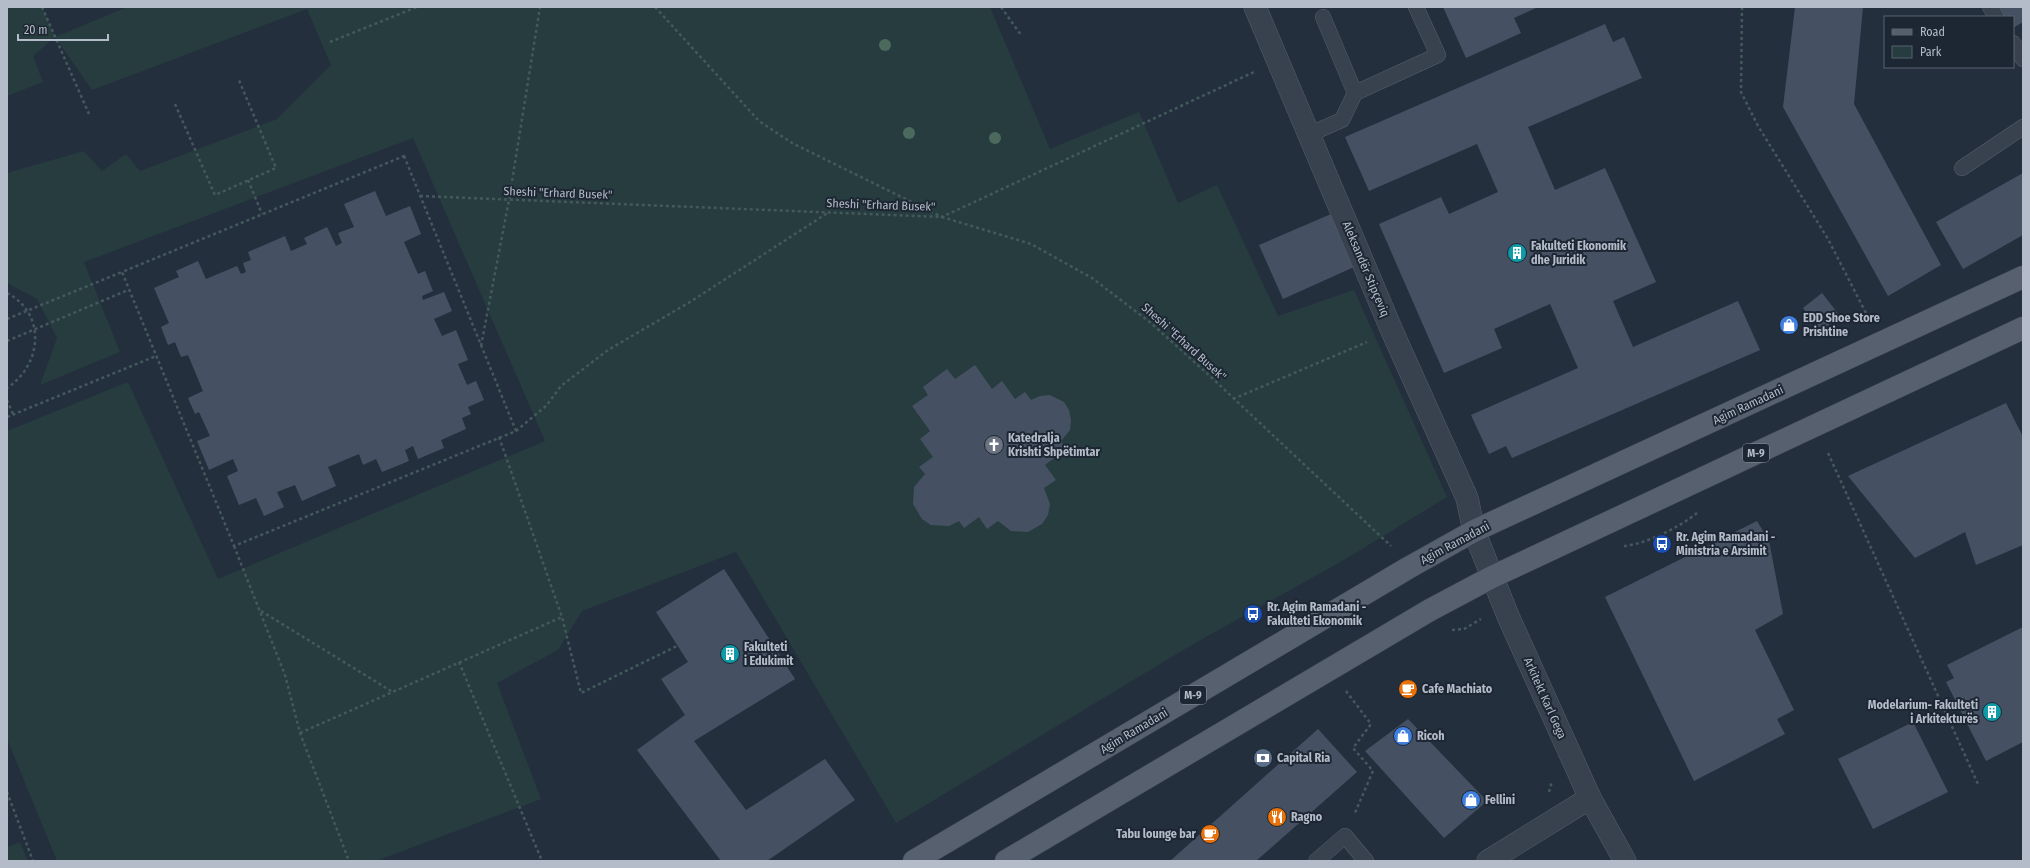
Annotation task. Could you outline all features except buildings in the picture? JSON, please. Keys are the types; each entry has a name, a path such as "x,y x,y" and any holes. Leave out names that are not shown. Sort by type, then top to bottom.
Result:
{"main road":[{"name":"Agim Ramadani","path":"914,861 1408,568 1474,531 2023,277"},
{"name":"M-9","path":"1006,861 1430,610 1492,577 2022,330"}],"street":[{"name":"Aleksandër Stipçeviq","path":"1255,7 1392,331 1467,498 1474,531"},
{"name":"Arkitekt Karl Gega","path":"1474,531 1492,577 1590,798 1625,861"},
{"path":"1488,861 1590,798"}],"lane":[{"path":"1310,134 1342,120 1355,93 1438,55 1416,7"},
{"path":"1990,7 1995,16"},
{"path":"1323,17 1355,93"},
{"path":"2014,45 2023,59"},
{"path":"1962,168 2023,127"},
{"path":"1316,861 1344,836 1366,861"}],"path":[{"path":"42,7 89,114"},
{"path":"330,42 417,7"},
{"path":"481,346 509,200 540,7"},
{"path":"655,7 759,120 774,132 792,143 942,217 1278,60"},
{"path":"1001,7 1021,35"},
{"path":"1742,7 1741,92 1758,126 1828,239 1871,324"},
{"path":"175,104 215,195 276,168 238,78"},
{"path":"7,319 404,156 516,430"},
{"path":"248,180 262,214"},
{"name":"Sheshi \"Erhard Busek\"","path":"420,196 942,217 1031,244 1092,278 1122,300 1181,349 1363,522 1388,542 1408,568"},
{"path":"234,546 516,430 546,406 561,386 608,350 690,302 829,212"},
{"path":"122,272 128,290 260,610 285,675 300,733 349,861"},
{"path":"7,341 128,290"},
{"path":"7,293 15,297 27,312 34,330 35,348 29,366 18,381 7,388"},
{"path":"1233,399 1392,331"},
{"path":"7,417 156,356"},
{"path":"7,400 13,414"},
{"path":"499,437 562,617 581,693 678,646"},
{"path":"1828,453 1978,784"},
{"path":"260,610 392,691"},
{"path":"300,733 562,617"},
{"path":"459,662 542,861"},
{"path":"1328,670 1371,724 1353,748 1373,771 1344,836"},
{"path":"1546,796 1550,790 1552,776"},
{"path":"7,792 33,861"}],"green space":[{"path":"7,7 42,7 55,37 33,56 43,82 7,96"},
{"path":"127,7 990,7 1050,149 1139,112 1178,203 1217,185 1278,316 1354,290 1447,497 1344,560 1190,646 896,823 736,552 582,611 558,650 497,683 541,799 376,861 57,861 7,739 7,431 128,382 218,579 545,441 413,138 84,262 120,352 40,385 57,338 37,299 7,283 7,173 84,151 102,171 126,154 140,171 277,119 331,65 307,9 92,90 55,37"},
{"path":"20,842 28,861 7,861 7,847"}],"place":[{"name":"Fakulteti Ekonomik dhe Juridik","path":"1517,253"},
{"name":"EDD Shoe Store Prishtine","path":"1789,325"},
{"name":"Katedralja Krishti Shpëtimtar","path":"994,445"},
{"name":"Rr. Agim Ramadani - Ministria e Arsimit","path":"1662,544"},
{"name":"Rr. Agim Ramadani - Fakulteti Ekonomik","path":"1253,614"},
{"name":"Fakulteti i Edukimit","path":"730,654"},
{"name":"Cafe Machiato","path":"1408,689"},
{"name":"Modelarium- Fakulteti i Arkitekturës","path":"1992,712"},
{"name":"Ricoh","path":"1403,736"},
{"name":"Capital Ria","path":"1263,758"},
{"name":"Fellini","path":"1471,800"},
{"name":"Ragno","path":"1277,817"},
{"name":"Tabu lounge bar","path":"1210,834"}]}
